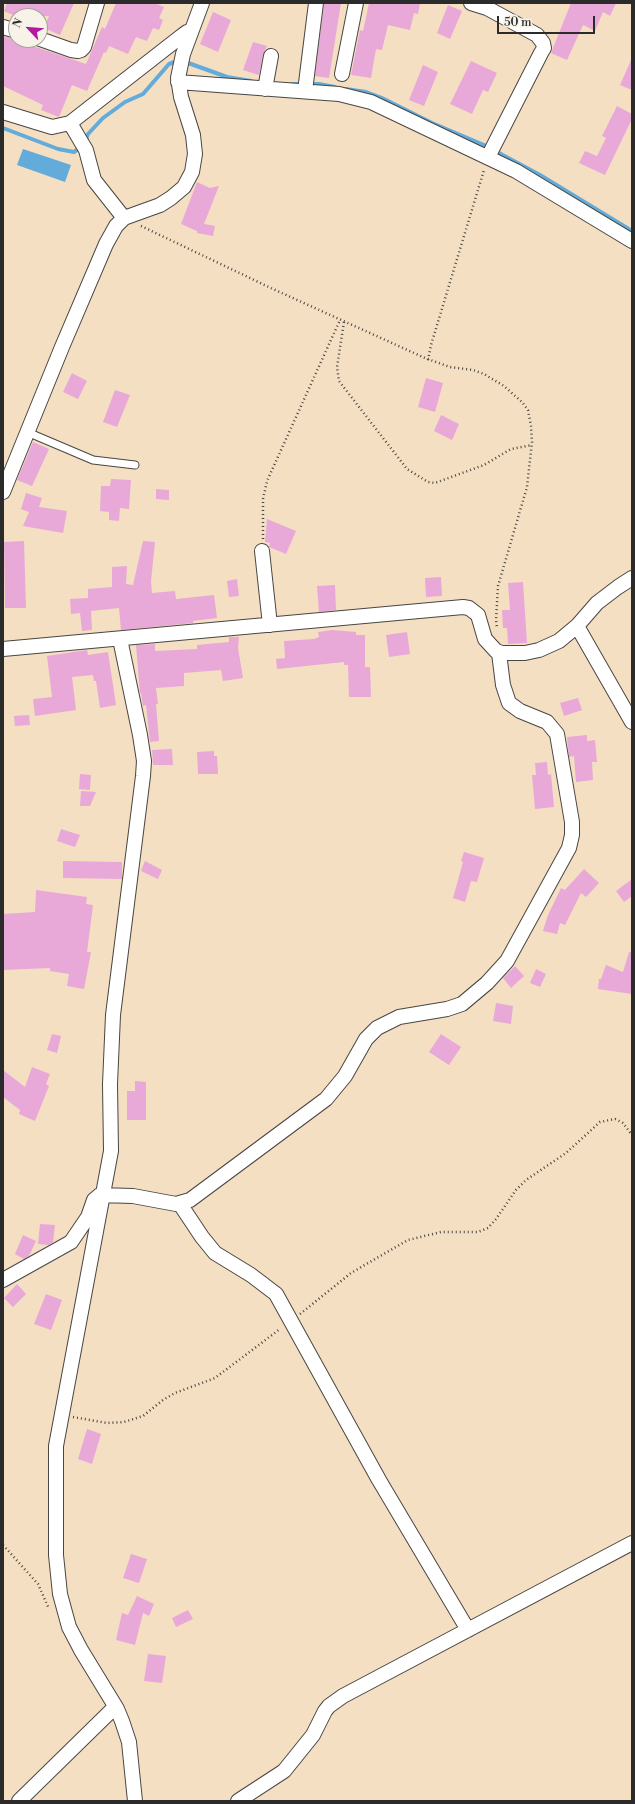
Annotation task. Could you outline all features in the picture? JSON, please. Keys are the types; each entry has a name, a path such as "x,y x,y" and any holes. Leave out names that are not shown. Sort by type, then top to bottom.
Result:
{"street":[{"path":"48,42 71,50 81,50 84,47 97,3"},
{"path":"3,492 106,244 116,226 124,218 160,205 171,198 184,187 192,172 195,154 193,135 181,97 179,77 183,54 202,3"},
{"path":"305,91 316,3"},
{"path":"342,74 356,3"},
{"path":"471,3 487,8 537,35 543,43 544,48 488,157"},
{"path":"3,112 52,127 73,128 179,38 187,32 192,31"},
{"path":"265,90 271,56"},
{"path":"179,77 265,90 339,94 371,102 488,157 532,180 632,241"},
{"path":"73,128 86,150 94,180 124,218"},
{"path":"262,551 270,625"},
{"path":"3,649 469,608 479,617 488,643 494,650 499,653 525,653 539,650 559,641 577,626 597,603 632,578"},
{"path":"577,626 632,722"},
{"path":"120,639 134,700 144,761 142,790 113,1014 110,1084 111,1151 56,1446 56,1555 57,1577 65,1616 82,1650 116,1707 129,1742 136,1801"},
{"path":"3,1280 72,1242 88,1217 94,1200 100,1195 133,1196 176,1204 190,1200 326,1099 345,1076 363,1044 377,1028 399,1017 447,1009 462,1004 487,983 511,956 569,848 572,835 572,822 557,734 547,722 520,711 509,703 503,685 499,653"},
{"path":"181,1203 210,1248 215,1253 269,1287 276,1294 292,1320 379,1480 468,1630"},
{"path":"238,1801 284,1771 313,1735 321,1717 333,1702 632,1543"},
{"path":"19,1801 116,1707"}],"lane":[{"path":"28,432 93,460 135,465"}],"path":[{"path":"428,360 431,345 488,157"},
{"path":"124,218 428,360 450,367 473,370 494,379 522,402 528,410 532,445 527,487 498,586 496,620 499,653"},
{"path":"262,551 263,499 267,481 340,320"},
{"path":"344,322 337,367 339,382 407,469 428,482 435,483 484,465 511,449 532,445"},
{"path":"61,1415 108,1423 124,1422 144,1416 163,1400 175,1393 215,1378 351,1273 408,1240 441,1232 478,1232 488,1228 516,1190 526,1180 566,1153 600,1122 615,1119 623,1123 632,1135"},
{"path":"3,1545 38,1584 50,1610 60,1616 65,1616"}],"water":[{"path":"23,149 71,165 65,182 17,165"}],"building":[{"path":"7,3 74,3 60,35 48,30 48,8 8,8 8,13 4,11"},
{"path":"116,3 154,3 164,7 159,18 163,20 159,30 153,28 147,41 136,37 128,54 109,46 106,53 104,52 87,91 72,85 59,117 41,110 43,105 3,86 3,36 8,38 8,48 39,48 86,64 102,27 105,29"},
{"path":"324,3 341,3 329,78 315,76"},
{"path":"369,3 420,3 418,14 414,13 410,30 388,25 382,50 376,49 371,78 351,75 360,30 363,31"},
{"path":"571,3 616,3 610,16 603,12 595,31 583,25 567,60 551,53"},
{"path":"448,5 462,11 450,39 437,33"},
{"path":"213,12 231,20 218,52 200,44"},
{"path":"253,42 267,46 263,54 259,75 243,70"},
{"path":"632,58 632,90 620,85"},
{"path":"471,61 497,73 488,92 483,90 472,114 450,104"},
{"path":"423,65 438,72 424,106 409,100"},
{"path":"617,106 632,114 632,119 605,175 579,163 585,151 597,156 606,138 602,136"},
{"path":"197,182 210,188 219,186 204,224 215,226 213,236 197,233 197,231 181,224"},
{"path":"72,373 87,381 78,399 63,392"},
{"path":"426,378 443,383 435,412 418,407"},
{"path":"115,390 130,395 117,427 103,422"},
{"path":"441,415 459,424 452,440 434,431"},
{"path":"33,442 49,449 32,486 17,480"},
{"path":"111,479 131,480 129,509 120,508 119,521 109,520 109,512 100,511 101,486 110,486"},
{"path":"156,489 169,490 169,500 156,499"},
{"path":"26,493 42,498 39,507 67,511 63,533 23,526 29,512 21,509"},
{"path":"267,519 296,531 286,554 269,547 270,543 265,542"},
{"path":"24,541 26,608 5,608 4,542"},
{"path":"143,541 155,542 151,581 152,593 175,591 176,599 214,595 217,618 193,621 193,623 121,630 119,608 91,611 92,630 82,631 80,613 71,614 70,599 88,598 88,589 112,587 112,567 127,566 126,584 133,585"},
{"path":"441,577 442,596 426,597 425,578"},
{"path":"237,579 239,596 229,597 227,581"},
{"path":"523,582 527,643 508,644 507,628 503,628 502,610 510,610 508,583"},
{"path":"335,585 336,610 319,612 317,586"},
{"path":"332,630 356,632 356,635 365,635 365,667 370,667 371,697 349,697 348,665 344,665 344,662 277,669 276,659 285,658 284,641 314,639 319,637 318,632"},
{"path":"407,632 410,654 389,657 386,635"},
{"path":"229,637 239,637 238,648 243,678 223,681 221,670 184,673 184,686 156,688 159,741 150,742 146,705 143,706 140,693 136,645 155,644 155,651 197,649 197,645 229,642"},
{"path":"87,650 88,655 108,652 116,705 100,708 96,681 94,681 93,675 72,677 76,710 35,716 33,699 52,697 47,656"},
{"path":"578,698 582,710 564,716 560,703"},
{"path":"29,715 30,725 15,726 14,716"},
{"path":"587,735 587,741 595,740 597,762 592,762 593,780 576,782 574,756 569,757 567,737"},
{"path":"172,749 173,765 153,765 152,750"},
{"path":"214,751 214,756 217,756 218,774 198,774 197,752"},
{"path":"547,762 548,775 551,774 554,807 535,809 532,775 536,775 535,763"},
{"path":"80,774 91,775 90,790 79,789"},
{"path":"81,791 96,792 90,806 80,806"},
{"path":"61,829 80,835 75,847 57,841"},
{"path":"464,852 484,858 477,882 471,881 465,902 453,898 463,862 461,861"},
{"path":"63,861 122,862 122,879 63,878"},
{"path":"145,861 162,870 158,879 141,871"},
{"path":"584,869 599,883 586,897 581,893 565,925 560,923 557,934 543,931 548,915 561,888 565,890"},
{"path":"632,879 632,896 624,902 616,891"},
{"path":"36,890 87,897 86,904 93,905 87,952 91,952 84,989 67,986 69,974 50,971 50,968 3,970 3,914 35,912"},
{"path":"629,952 632,952 632,994 598,989 599,979 601,979 606,965 623,972"},
{"path":"515,966 524,976 511,988 503,978"},
{"path":"536,969 546,974 540,987 530,983"},
{"path":"496,1003 513,1006 511,1024 493,1021"},
{"path":"52,1034 61,1036 57,1053 47,1050"},
{"path":"441,1034 461,1047 449,1065 429,1052"},
{"path":"32,1067 50,1074 46,1084 49,1086 35,1121 19,1114 20,1110 3,1097 3,1070 25,1087"},
{"path":"135,1081 146,1082 146,1120 127,1120 127,1091 135,1091"},
{"path":"40,1224 55,1225 53,1242 49,1245 38,1244"},
{"path":"23,1235 36,1241 29,1256 24,1259 15,1254"},
{"path":"17,1284 26,1294 13,1307 4,1298"},
{"path":"46,1294 62,1300 51,1330 34,1324"},
{"path":"87,1429 101,1434 92,1464 78,1459"},
{"path":"131,1554 147,1559 139,1583 123,1578"},
{"path":"137,1596 154,1604 149,1616 143,1613 135,1645 116,1640 122,1613 128,1615"},
{"path":"188,1610 193,1619 176,1627 172,1618"},
{"path":"148,1654 166,1656 162,1683 144,1681"}],"waterway":[{"path":"85,142 88,134 103,118 125,102 143,94 169,64 180,60 227,77 251,81"},
{"path":"292,84 319,84 335,87"},
{"path":"346,89 366,92 382,98 432,123 484,145 540,175 632,231"},
{"path":"3,128 58,149 74,152 81,147"}]}
